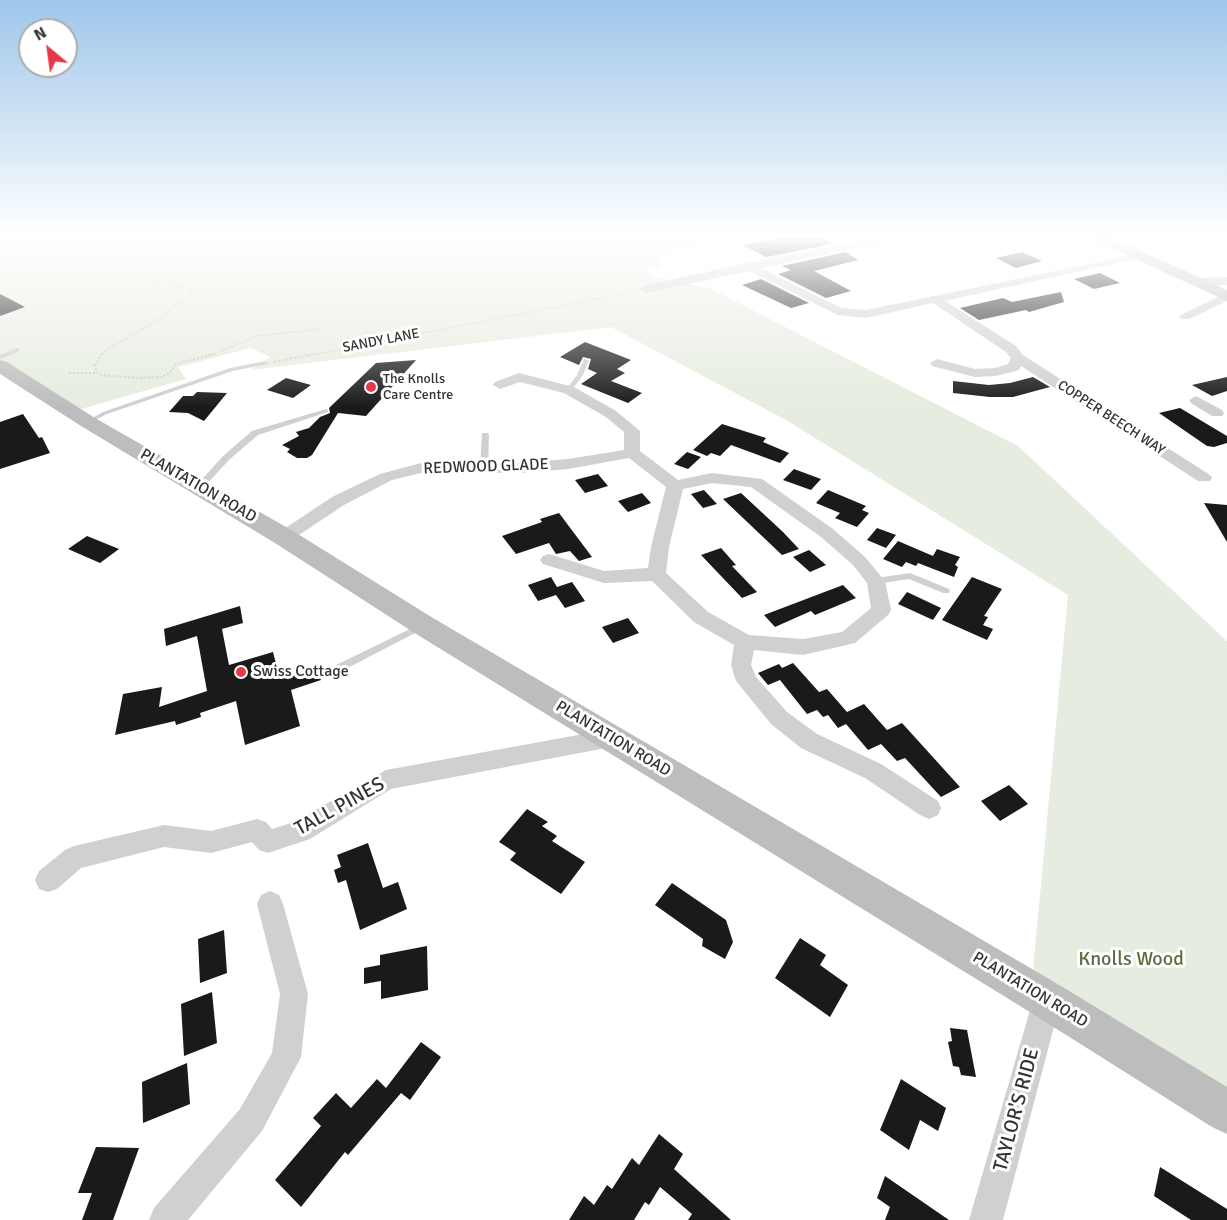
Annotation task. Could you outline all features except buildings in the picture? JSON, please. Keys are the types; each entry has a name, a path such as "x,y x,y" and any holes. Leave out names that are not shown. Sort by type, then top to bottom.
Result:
{"street":[{"path":"804,294 838,311 866,314 963,294"},
{"path":"1185,316 1227,296"},
{"name":"COPPER BEECH WAY","path":"936,300 1011,349 1018,358 1204,478"},
{"path":"938,363 975,373 996,372 1014,367 1018,358"},
{"name":"PLANTATION ROAD","path":"0,366 88,422 284,537 423,625 1047,1000 1227,1112"},
{"path":"500,384 519,377 569,390 612,414 632,431 632,453 675,486 712,478 756,483 827,532 859,561 876,581 881,610 848,638 803,646 745,642 701,617 657,574 660,547 675,486"},
{"path":"1196,400 1224,414"},
{"name":"REDWOOD GLADE","path":"284,537 338,501 386,477 424,467 484,469 568,464 632,453"},
{"path":"549,561 604,577 657,574"},
{"path":"745,642 741,665 747,681 779,717 809,741 873,771 929,808"},
{"name":"TALL PINES","path":"48,880 74,858 164,836 211,842 257,830 268,842 302,831 386,780 611,738"},
{"path":"166,1220 251,1120 286,1058 294,994 270,904"},
{"name":"TAYLOR'S RIDE","path":"986,1220 1047,1000"}],"lane":[{"path":"0,357 17,350"},
{"path":"569,390 580,375 586,360"},
{"path":"88,422 105,413 232,369 266,363"},
{"path":"200,486 227,457 255,433 326,411"},
{"path":"484,469 485,435"},
{"path":"876,581 910,576 946,591"},
{"path":"325,675 423,625"}],"path":[{"path":"99,373 95,365 106,350 157,321 191,294"},
{"name":"SANDY LANE","path":"266,363 621,294"},
{"path":"69,373 99,373 111,377 161,377 170,373 176,364 219,353 257,336 322,329"}],"green space":[{"name":"Knolls Wood","path":"0,294 721,294 1018,446 1227,641 1227,1130 1029,1013 1068,595 786,420 611,327 250,370 271,357 251,348 178,367 186,379 81,409 0,360"}],"place":[{"name":"The Knolls Care Centre","path":"371,387"},
{"name":"Swiss Cottage","path":"241,672"}]}
